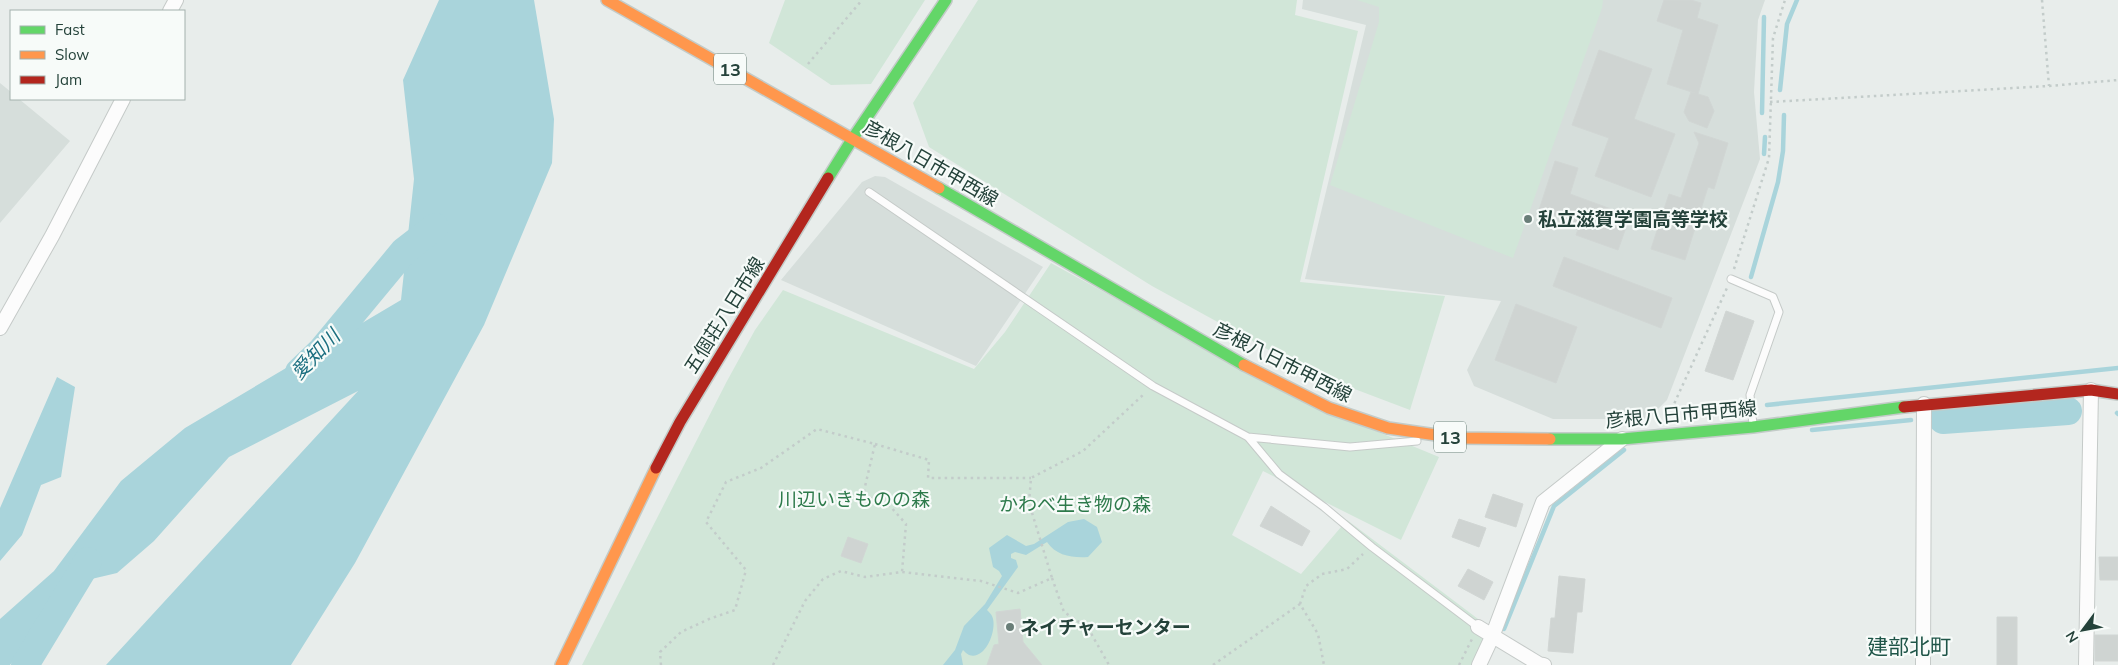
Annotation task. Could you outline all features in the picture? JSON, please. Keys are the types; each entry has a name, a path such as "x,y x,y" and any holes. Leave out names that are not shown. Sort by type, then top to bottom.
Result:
{"main road":[{"name":"彦根八日市甲西線","path":"607,0 853,138 1251,369 1329,408 1388,428 1457,438 1622,439 1753,426 1924,404 2091,390 2118,394"},
{"name":"五個荘八日市線","path":"561,665 593,602 644,489 680,422 853,138 946,0"}],"street":[{"path":"0,328 52,236 122,100"},
{"path":"2086,665 2091,390"},
{"path":"1923,665 1924,404"},
{"path":"1479,665 1492,637 1543,502 1622,439"},
{"path":"1478,627 1538,664 1544,665"}],"lane":[{"path":"869,192 1153,386 1248,437 1279,474 1478,627"},
{"path":"1731,279 1774,297 1780,312 1750,395 1753,426"},
{"path":"1248,437 1350,447 1457,438"}],"path":[{"path":"808,64 862,0"},
{"path":"1660,435 1731,279 1769,158 1773,38 1784,0"},
{"path":"2042,0 2049,86"},
{"path":"1770,102 2049,86 2118,80"},
{"path":"661,665 660,652 681,632 734,610 746,570 706,522 726,482 761,468 816,429 929,460 928,478 1031,478 1083,451 1153,386"},
{"path":"875,444 864,495 890,506 906,524 902,572"},
{"path":"1031,478 1030,503 1064,612 1088,628 1109,665"},
{"path":"1212,665 1300,604 1306,586 1322,574 1347,569 1372,547"},
{"path":"773,665 805,601 823,579 842,571 865,577 902,572 981,581 1018,593 1052,578"},
{"path":"1300,604 1318,634 1324,665"},
{"path":"1459,665 1478,627"}],"shaded area":[{"name":"私立滋賀学園高等学校","path":"1303,0 1765,0 1758,20 1754,92 1760,159 1667,400 1648,419 1553,419 1474,386 1467,370 1501,301 1305,279 1366,25 1302,9"},
{"path":"0,83 10,91 10,100 20,100 70,141 0,223"},
{"path":"875,176 885,177 1043,267 976,366 781,280 862,182"}],"green space":[{"path":"785,0 925,0 871,84 831,85 769,43"},
{"path":"978,0 1297,0 1295,15 1358,31 1300,282 1445,296 1410,410 1307,371 1152,286 929,147 913,103"},
{"path":"1357,0 1603,0 1602,8 1513,258 1330,185 1379,22 1379,7"},
{"name":"川辺いきものの森","path":"1051,263 1301,400 1439,457 1401,540 1263,471 1232,535 1301,574 1347,520 1490,628 1471,665 582,665 727,381 755,330 783,290 974,369 1005,332"}],"water":[{"path":"439,0 534,0 554,119 552,163 484,325 355,563 291,665 106,665 358,391 229,457 154,541 117,573 83,581 41,617 26,645 10,665 0,665 0,619 54,571 121,481 185,428 401,300 414,179 403,80"},
{"path":"57,377 75,387 61,477 41,485 22,535 0,561 0,508"},
{"path":"1084,519 1097,527 1102,542 1088,557 1065,555 1055,550 1047,542 1026,555 1015,552 1011,554 1011,558 1016,560 1018,567 987,610 992,616 993,621 992,635 989,642 981,653 975,656 969,655 963,650 961,654 963,665 943,665 955,650 964,626 985,604 1002,576 993,567 989,548 1007,535 1026,546 1034,544 1068,522"}],"building":[{"path":"1664,0 1691,0 1701,3 1697,18 1718,25 1698,94 1708,97 1714,111 1707,128 1689,121 1684,112 1691,92 1695,93 1667,84 1683,30 1657,21"},
{"path":"1599,50 1652,69 1634,119 1675,134 1651,197 1595,176 1609,138 1572,125"},
{"path":"1694,132 1728,143 1714,189 1708,187 1685,260 1651,249 1669,194 1681,198 1699,143"},
{"path":"1555,161 1578,168 1570,194 1630,216 1618,250 1576,235 1580,224 1539,210"},
{"path":"1564,257 1672,298 1661,328 1553,286"},
{"path":"1516,304 1577,327 1556,383 1495,360"},
{"path":"1726,311 1754,321 1733,380 1705,371"},
{"path":"1493,494 1523,504 1516,527 1485,517"},
{"path":"1271,506 1310,531 1302,546 1260,526"},
{"path":"1459,519 1486,528 1479,547 1452,537"},
{"path":"848,537 868,544 861,563 841,556"},
{"path":"2099,557 2118,557 2118,580 2100,580"},
{"path":"1468,569 1493,582 1484,600 1458,586"},
{"path":"1559,576 1585,579 1582,612 1577,612 1573,653 1548,651 1551,618 1555,618"},
{"name":"ネイチャーセンター","path":"1020,609 1023,642 1042,665 987,665 994,645 999,644 996,612"},
{"path":"1997,617 2017,617 2017,665 1997,665"},
{"path":"2095,635 2118,635 2118,661 2095,661"}],"waterway":[{"path":"1780,90 1787,24 1797,0"},
{"path":"1762,113 1764,17"},
{"path":"1751,277 1778,182 1783,151 1784,115"},
{"path":"1764,154 1765,137"},
{"name":"愛知川","path":"299,372 322,350 404,251 435,227"},
{"path":"1767,405 2118,368"},
{"path":"1943,420 2068,411"},
{"path":"1812,430 1911,420"},
{"path":"1504,629 1554,506 1624,450"},
{"name":"愛知川","path":"25,665 88,561"}],"traffic: fast":[{"path":"828,178 946,0"},
{"path":"939,188 1244,365"},
{"path":"1550,439 1622,439 1753,427 1904,407"}],"traffic: slow":[{"path":"607,0 939,188"},
{"path":"1244,365 1329,408 1388,428 1457,438 1550,439"},
{"path":"561,665 656,468"}],"traffic: jam":[{"path":"656,468 680,422 828,178"},
{"path":"1904,407 2091,390 2118,394"}],"place":[{"name":"私立滋賀学園高等学校","path":"1528,219"},
{"name":"ネイチャーセンター","path":"1010,627"}],"district":[{"name":"建部北町","path":"1909,646"}],"park label":[{"name":"かわべ生き物の森","path":"1075,504"}]}
